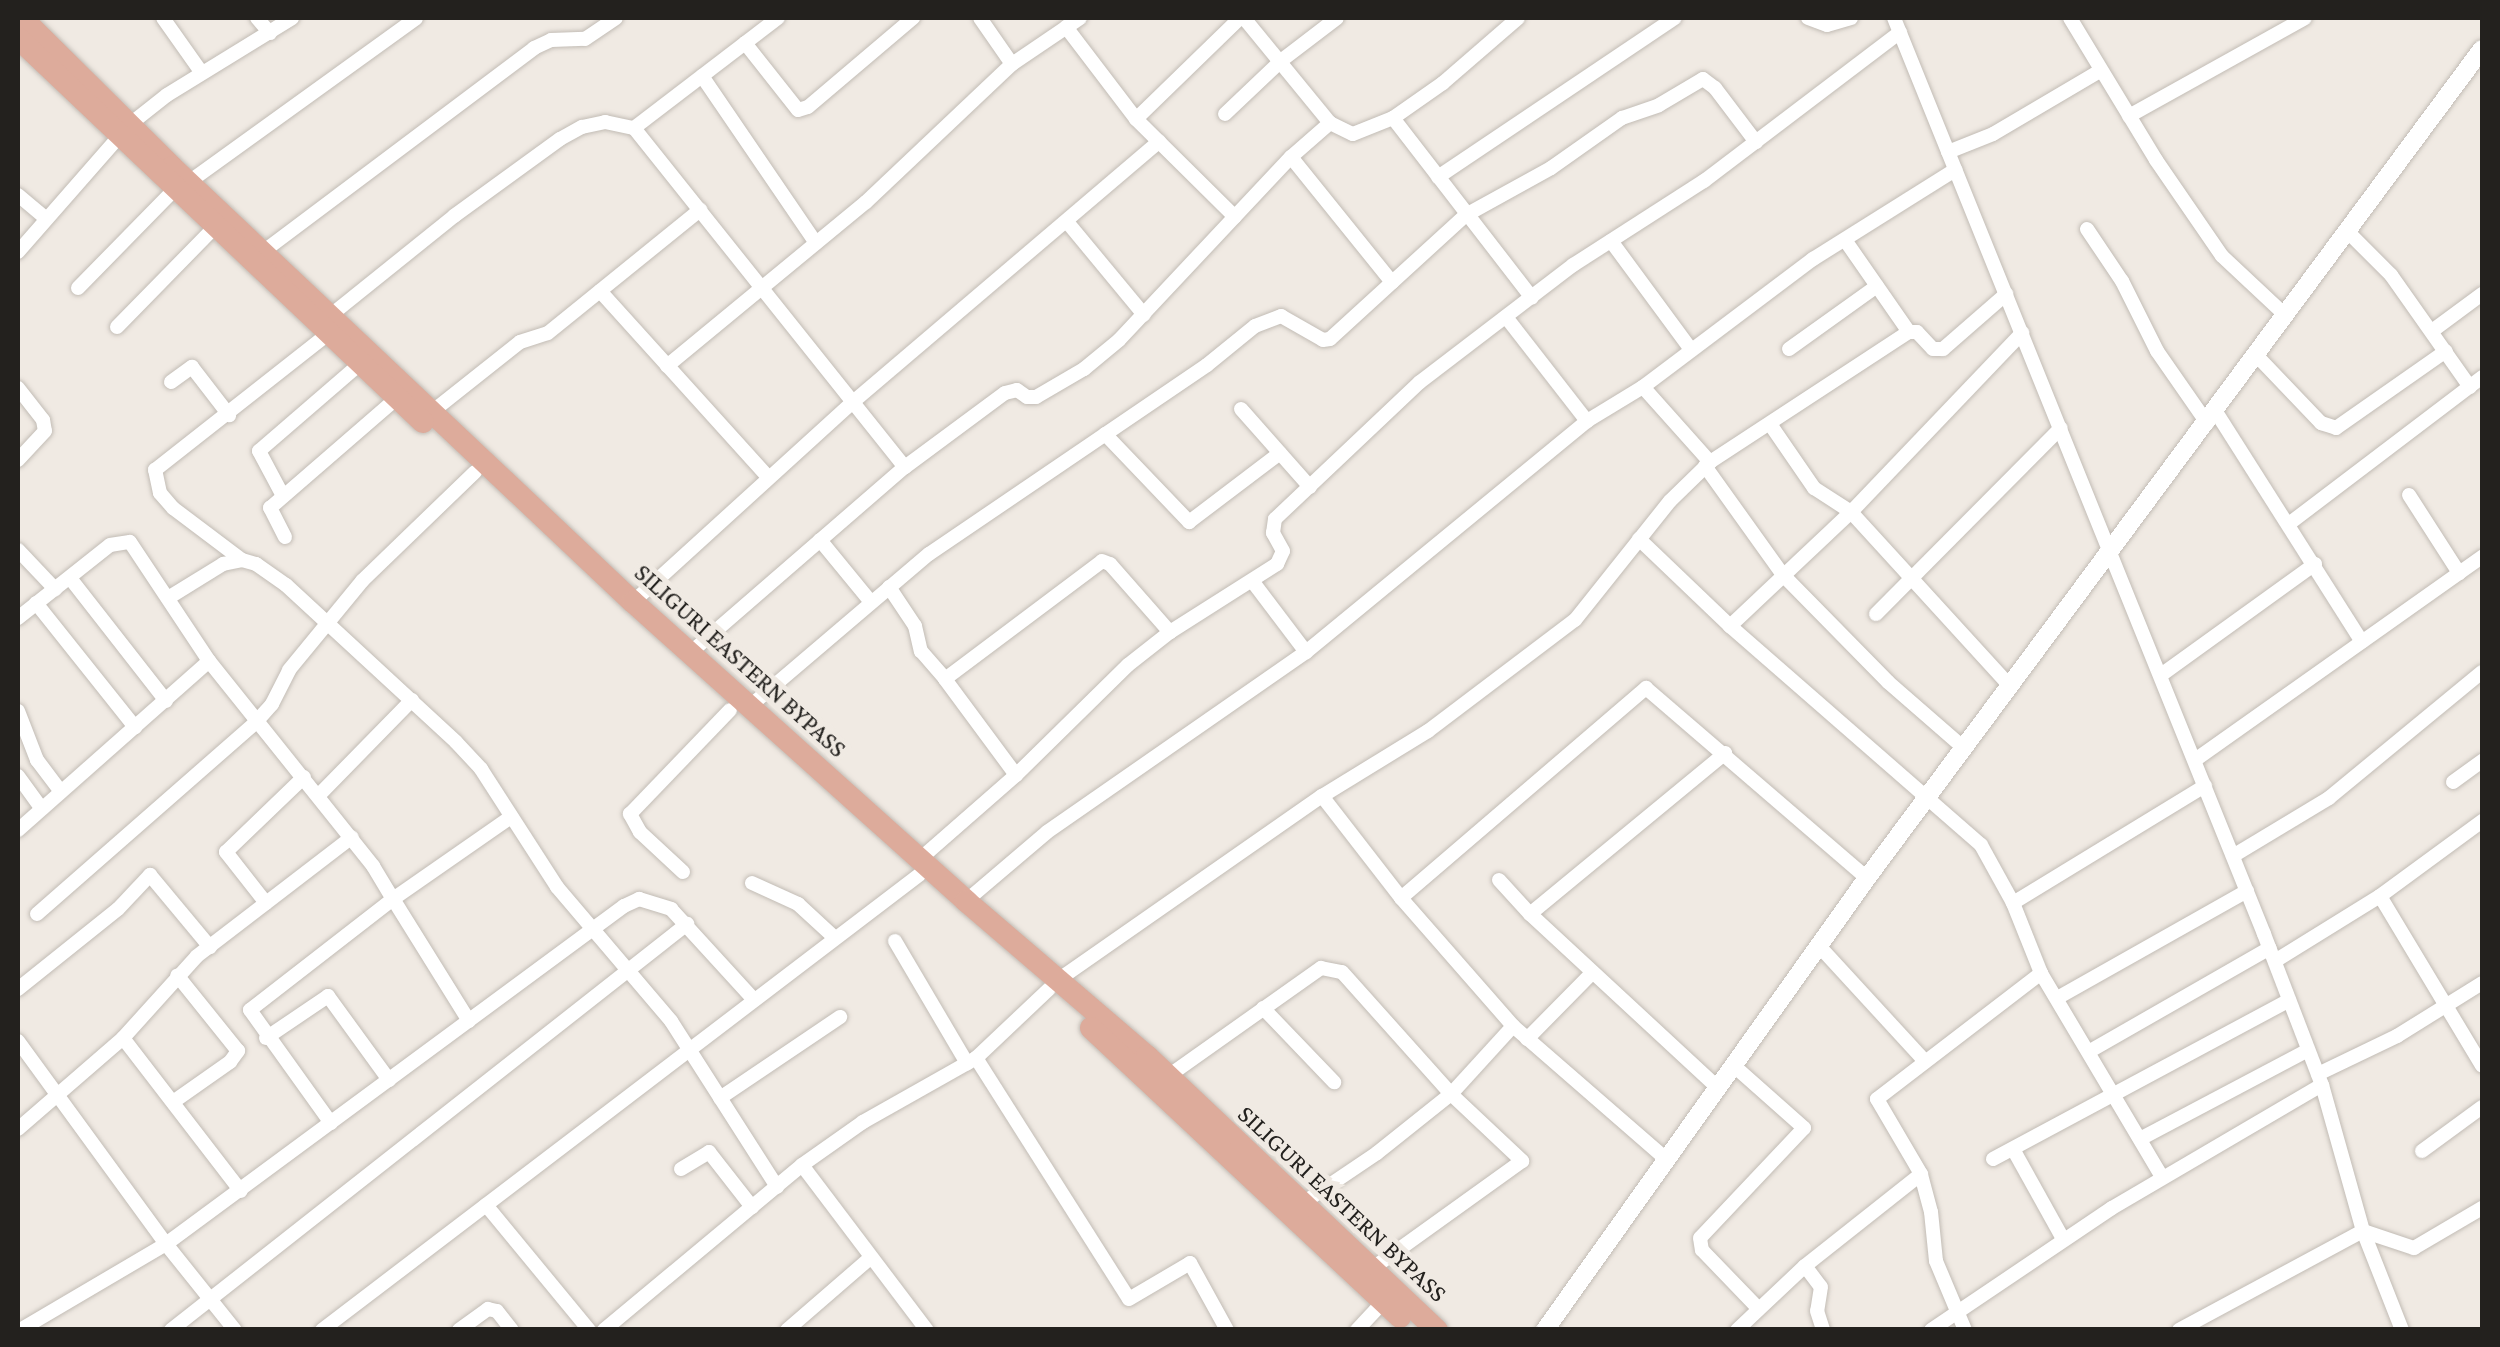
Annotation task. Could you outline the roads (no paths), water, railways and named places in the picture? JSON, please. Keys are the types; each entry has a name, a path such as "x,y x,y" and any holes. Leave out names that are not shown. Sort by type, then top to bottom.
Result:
{"main road":[{"name":"SILIGURI EASTERN BYPASS","path":"22,18 123,131"},
{"name":"SILIGURI EASTERN BYPASS","path":"18,38 181,186 264,252 361,363 475,472 919,867 1167,1077 1436,1330"},
{"name":"SILIGURI EASTERN BYPASS","path":"181,186 214,228 433,411 690,653 740,708"},
{"name":"SILIGURI EASTERN BYPASS","path":"919,867 966,901 1414,1330"}],"street":[{"path":"163,18 202,73"},
{"path":"257,18 270,33"},
{"path":"18,252 123,131 202,73 292,18"},
{"path":"78,288 181,186 416,18"},
{"path":"264,252 534,48 551,40 584,38 616,18"},
{"path":"634,128 778,18"},
{"path":"745,43 798,110 808,108 914,18"},
{"path":"980,18 1012,64"},
{"path":"667,366 816,243 1012,64 1080,18"},
{"path":"1136,118 1242,18 1282,60 1330,123 1354,134 1393,118 1443,83 1518,18"},
{"path":"1225,114 1282,60 1337,18"},
{"path":"1438,178 1674,18"},
{"path":"1808,18 1828,24 1851,18"},
{"path":"2070,18 2100,71 2222,256 2285,315"},
{"path":"2130,116 2295,20"},
{"path":"322,1330 836,938 919,867 1128,665 1170,632 1282,560 1283,552 1273,533 1275,519 1420,382 1611,241 1756,142 1897,25 2290,1000 2320,1080 2397,1327"},
{"path":"1066,27 1136,118 1234,217"},
{"path":"1546,1330 1867,878 2482,49"},
{"path":"1948,152 1993,134 2100,71"},
{"path":"702,76 816,243"},
{"path":"683,872 640,832 630,814 740,708 928,554 1269,318 1292,320 1322,340 1330,339 1466,215 1537,176 1622,118 1659,105 1703,79 1716,88 1756,142"},
{"path":"1393,118 1532,298"},
{"path":"777,1186 690,1050 629,968 594,932 535,856 481,769 412,700 268,570 242,560 173,508 155,482 155,470 162,461 229,415 454,216 560,139 582,127 604,122 634,128 906,467"},
{"path":"690,653 906,467 1005,394 1017,390 1027,397 1036,396 1084,369 1144,315 1291,157 1330,123"},
{"path":"633,602 853,402 1160,142"},
{"path":"1291,157 1392,282"},
{"path":"966,901 1047,832 1306,652 1587,422 1644,387 1690,348 1845,240 1955,170"},
{"path":"18,195 45,218"},
{"path":"433,411 520,342 548,334 700,210"},
{"path":"1068,223 1144,315"},
{"path":"117,328 214,228"},
{"path":"2087,228 2122,280 2157,352 2290,523 2362,642"},
{"path":"2290,523 2476,382 2446,351 2391,275 2348,232"},
{"path":"1845,240 1909,332"},
{"path":"1611,241 1690,348"},
{"path":"1789,349 1877,286"},
{"path":"600,291 768,477"},
{"path":"604,1330 802,1165 863,1122 972,1060 1054,984 1322,796 1428,732 1575,620 1638,538 1708,464 1909,332 1917,332 1933,349 1942,350 2006,294"},
{"path":"2432,331 2482,294"},
{"path":"1506,318 1587,422"},
{"path":"1730,626 1851,512 2022,333"},
{"path":"2257,356 2321,422 2336,428 2446,351"},
{"path":"283,496 258,451 361,363"},
{"path":"172,382 192,367 229,415"},
{"path":"1644,387 1708,464 1783,576 1888,682 1965,748"},
{"path":"18,388 43,420 45,430 18,460"},
{"path":"285,536 270,508 397,398"},
{"path":"1241,409 1310,488"},
{"path":"1770,424 1814,488 1851,512 2010,686"},
{"path":"1876,614 2061,428"},
{"path":"1105,434 1189,522 1280,454"},
{"path":"37,914 256,722 272,704 289,670 328,623 410,531 475,472"},
{"path":"2408,495 2459,573"},
{"path":"1638,538 1730,626 1981,845 2013,903 2041,973 2059,997 2162,1178"},
{"path":"820,540 871,602"},
{"path":"18,618 110,545 130,542 209,661 352,837 469,1021"},
{"path":"18,550 55,589"},
{"path":"2195,760 2482,557"},
{"path":"168,598 222,564 242,560"},
{"path":"945,679 1102,561 1110,564 1170,632"},
{"path":"2161,675 2315,564"},
{"path":"70,578 166,701"},
{"path":"1253,582 1306,652"},
{"path":"889,586 915,626 921,651 1016,775"},
{"path":"36,604 135,727"},
{"path":"18,830 209,661"},
{"path":"2233,856 2329,798 2482,672"},
{"path":"1401,898 1646,688 1867,878"},
{"path":"319,796 412,700"},
{"path":"18,711 38,760 60,791"},
{"path":"1530,914 1725,753"},
{"path":"2453,782 2482,761"},
{"path":"18,776 40,808"},
{"path":"266,903 226,852 304,777"},
{"path":"2013,903 2205,786"},
{"path":"1322,796 1401,898 1513,1026 1665,1158"},
{"path":"331,1124 252,1018 254,1003 511,817"},
{"path":"2090,1051 2380,896 2482,821"},
{"path":"18,1129 123,1038 176,975 352,837"},
{"path":"18,990 118,910 150,875 210,947"},
{"path":"1499,880 1591,974 1717,1087"},
{"path":"752,883 798,904 836,938"},
{"path":"2059,997 2248,891"},
{"path":"2380,896 2482,1066"},
{"path":"20,1330 166,1244 594,932 624,906 640,899 670,909 688,924 754,1000"},
{"path":"170,1330 688,924"},
{"path":"896,941 1129,1298 1190,1263 1227,1330"},
{"path":"1819,946 1924,1060"},
{"path":"1167,1077 1321,968 1337,968 1451,1094 1522,1161 1373,1268"},
{"path":"1965,1330 1936,1261 1931,1212 1921,1174 1877,1099 2041,973"},
{"path":"1527,1039 1591,974"},
{"path":"173,1102 238,1051 176,975"},
{"path":"1930,1330 2063,1239 2482,983"},
{"path":"266,1038 328,996 389,1080"},
{"path":"1992,1159 2290,1000"},
{"path":"1263,1008 1334,1082"},
{"path":"720,1098 756,1070 840,1017"},
{"path":"1302,1203 1377,1153 1451,1094 1513,1026"},
{"path":"123,1038 241,1190"},
{"path":"18,1040 166,1244 236,1330"},
{"path":"2140,1139 2308,1050"},
{"path":"1734,1065 1804,1128 1700,1238 1702,1250 1758,1308"},
{"path":"2422,1151 2482,1107"},
{"path":"2014,1149 2063,1239"},
{"path":"681,1169 709,1152 752,1206"},
{"path":"802,1165 926,1330"},
{"path":"1736,1330 1806,1266 1921,1174"},
{"path":"486,1205 589,1330"},
{"path":"2364,1231 2385,1242 2414,1248 2482,1208"},
{"path":"2179,1330 2364,1231"},
{"path":"787,1330 870,1258"},
{"path":"1806,1266 1821,1287 1817,1311 1823,1330"},
{"path":"1357,1330 1384,1301"},
{"path":"458,1330 488,1308 497,1311 512,1330"}]}
